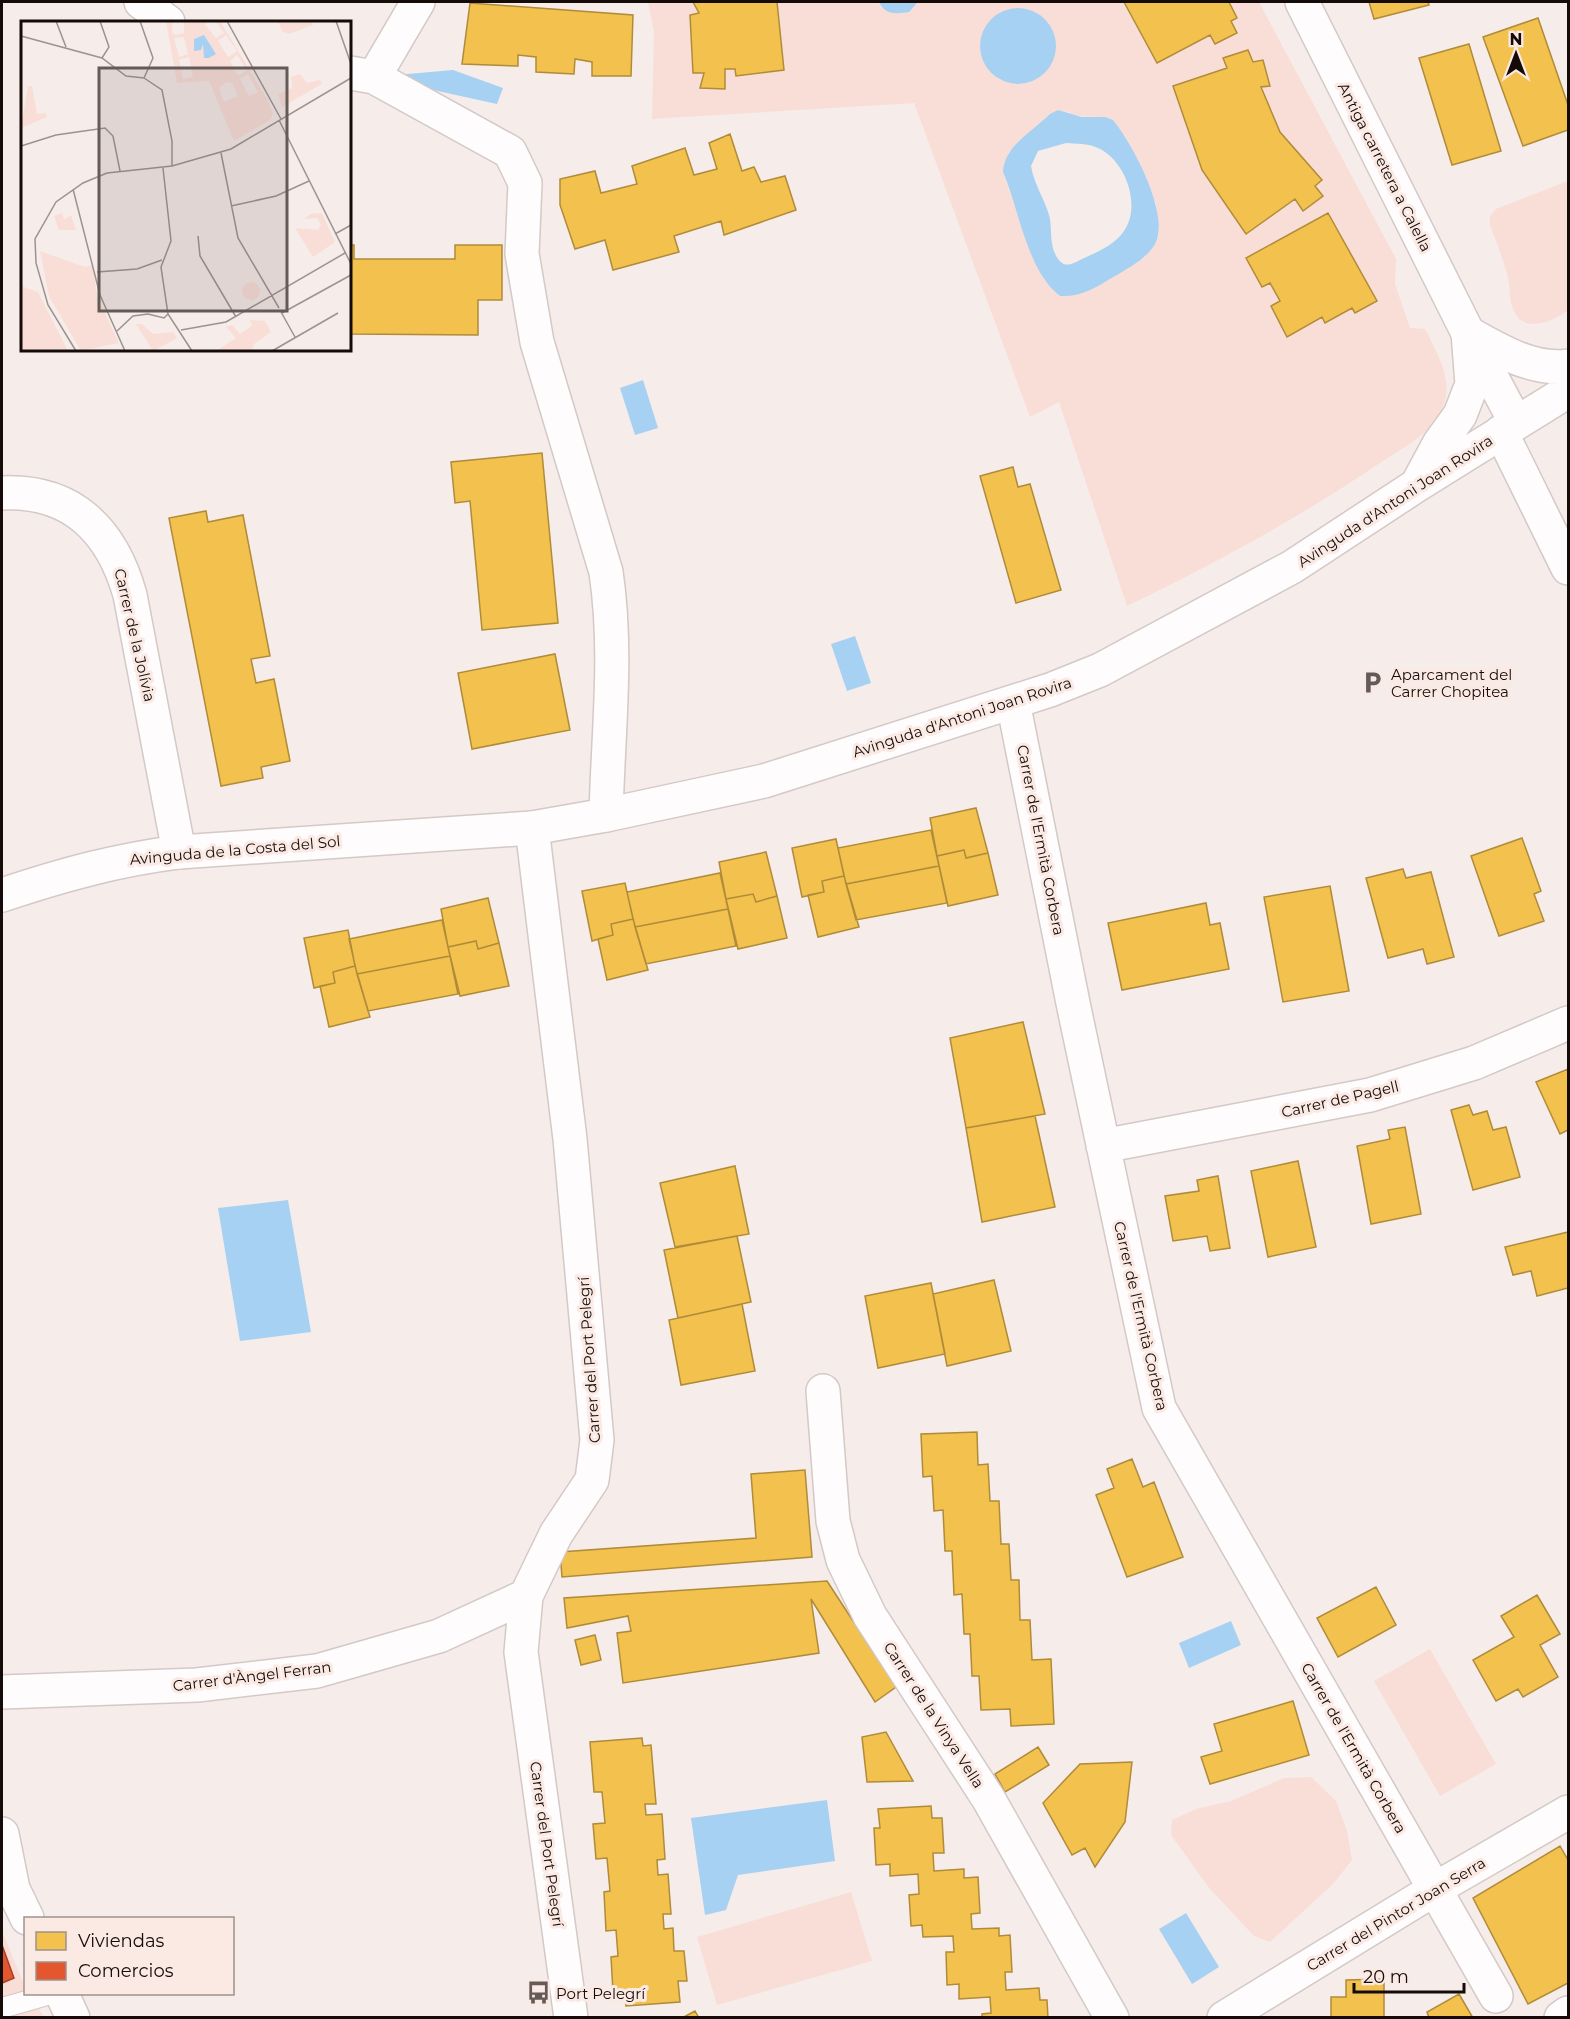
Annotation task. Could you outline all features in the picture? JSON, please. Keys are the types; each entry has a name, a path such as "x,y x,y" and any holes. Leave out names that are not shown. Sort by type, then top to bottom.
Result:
{"street":[{"path":"141,2 167,21"},
{"path":"418,2 362,75 510,152 525,183 522,254 537,342 606,572 611,603 614,669 606,815"},
{"name":"Antiga carretera a Calella","path":"1302,2 1468,333 1569,568"},
{"path":"1468,333 1507,356 1539,363 1569,366"},
{"path":"1417,485 1439,444 1460,415 1472,384 1468,333"},
{"name":"Avinguda d'Antoni Joan Rovira","path":"365,841 532,828 606,815 764,781 1013,702 1100,670 1292,567 1417,485 1569,391"},
{"name":"Carrer de la Jolívia","path":"2,493 31,495 72,507 92,522 122,566 130,595 179,852"},
{"name":"Carrer de l'Ermità Corbera","path":"1013,702 1159,1408 1503,2009"},
{"name":"Carrer del Port Pelegrí","path":"532,828 570,1139 597,1440 592,1480 556,1534 526,1596 521,1653 571,2018"},
{"name":"Avinguda de la Costa del Sol","path":"2,895 71,872 124,859 179,852 365,841"},
{"name":"Carrer de Pagell","path":"1103,1146 1370,1095 1474,1063 1569,1023"},
{"name":"Carrer de la Vinya Vella","path":"824,1391 833,1521 843,1560 870,1617 988,1798 1112,2018"},
{"name":"Carrer d'Àngel Ferran","path":"2,1692 197,1685 317,1671 439,1636 526,1596"},
{"name":"Carrer del Pintor Joan Serra","path":"1224,2018 1435,1889 1569,1812"},
{"path":"2,1834 13,1888 27,1917"},
{"path":"62,1995 73,2018"},
{"path":"1561,2018 1569,2013"}],"lane":[{"path":"2,2008 48,1995"}],"shaded area":[{"path":"648,2 693,2 699,13 690,15 693,72 704,73 701,88 724,89 725,69 735,69 737,76 784,70 777,2 879,2 882,8 917,5 918,2 1124,2 1157,63 1210,35 1215,44 1237,33 1231,21 1237,17 1229,2 1259,2 1396,259 1395,284 1410,328 1425,329 1436,350 1446,381 1445,403 1440,414 1435,422 1413,442 1318,503 1225,556 1127,606 1059,402 1030,417 914,103 652,119 654,32","holes":["980,40 1027,83 1006,82 999,79 989,68","1248,50 1280,132 1321,180 1315,186 1323,196 1303,211 1295,199 1247,234 1202,170 1173,86 1227,68","1066,111 1072,114 1113,120 1146,178 1156,204 1159,234 1145,256 1095,288 1045,281 1027,243 1003,172 1009,152 1035,129","1328,213 1377,301 1355,313 1352,308 1322,317 1288,336 1271,306 1280,301 1270,283 1262,287 1247,258"]},
{"path":"1568,181 1568,310 1553,319 1537,324 1522,321 1512,306 1508,278 1490,225 1490,216 1496,209"},
{"path":"1430,1649 1496,1764 1440,1796 1374,1681"},
{"path":"1311,1777 1336,1801 1347,1831 1352,1860 1333,1884 1270,1942 1254,1936 1210,1889 1171,1835 1172,1820 1196,1809 1231,1801 1284,1778"},
{"path":"851,1892 872,1961 717,2005 697,1937"},
{"path":"2,1931 24,1985 24,1995 31,1995 44,2017 2,2017"}],"water":[{"path":"879,2 918,2 909,12 895,13 884,9"},
{"path":"1018,8 1033,11 1045,19 1053,31 1056,46 1053,61 1045,73 1033,81 1018,84 1003,81 991,73 983,61 980,46 983,31 991,19 1003,11"},
{"path":"453,70 503,88 497,104 374,77"},
{"path":"1058,110 1082,117 1105,117 1113,120 1139,162 1154,198 1158,216 1159,231 1155,244 1143,258 1095,287 1068,296 1060,296 1039,271 1025,239 1003,172 1008,154 1020,140 1050,114","holes":["1066,143 1094,146 1108,154 1123,173 1131,196 1129,220 1120,236 1105,248 1069,264 1063,264 1054,253 1050,219 1031,166 1038,151"]},
{"path":"643,380 658,428 635,435 620,388"},
{"path":"855,636 871,683 847,691 831,644"},
{"path":"288,1200 311,1332 240,1341 218,1208"},
{"path":"1231,1621 1241,1645 1189,1668 1179,1643"},
{"path":"827,1800 835,1861 738,1875 726,1910 705,1915 691,1818"},
{"path":"1186,1913 1219,1967 1192,1984 1159,1929"}],"building: Viviendas":[{"path":"693,2 777,2 784,70 736,76 735,69 725,69 725,89 700,88 704,73 693,73 690,15 699,13"},
{"path":"1124,2 1229,2 1237,18 1231,21 1237,33 1215,44 1210,35 1157,63"},
{"path":"1369,2 1428,2 1429,5 1374,19"},
{"path":"470,3 633,15 631,76 592,76 592,62 575,59 574,74 536,72 536,57 518,55 518,66 462,64"},
{"path":"1538,18 1568,105 1568,130 1523,146 1483,37"},
{"path":"1469,44 1501,151 1452,165 1419,58"},
{"path":"1248,50 1253,62 1263,60 1270,86 1261,87 1280,132 1322,180 1315,186 1323,196 1303,211 1295,199 1246,234 1202,170 1173,86 1227,68 1223,58"},
{"path":"730,134 742,171 754,167 761,182 785,176 796,210 724,235 721,221 674,236 679,252 613,270 605,240 575,249 560,205 560,179 595,171 601,193 637,184 632,166 685,148 694,175 717,169 709,143"},
{"path":"1328,213 1377,301 1355,313 1352,308 1325,323 1322,317 1287,337 1271,306 1280,301 1270,283 1262,287 1246,258"},
{"path":"351,245 354,245 354,259 455,259 455,245 502,245 502,300 478,300 478,335 351,334"},
{"path":"542,453 558,623 482,630 470,501 455,503 451,462"},
{"path":"1013,467 1018,487 1030,484 1061,590 1016,603 980,476"},
{"path":"206,511 208,522 243,515 270,656 251,659 256,683 274,679 290,761 261,767 263,778 221,786 169,518"},
{"path":"555,654 570,730 472,749 458,673"},
{"path":"976,808 988,853 966,858 964,850 937,856 930,818"},
{"path":"931,830 939,866 846,884 838,848"},
{"path":"1522,838 1541,891 1534,894 1544,921 1499,936 1471,856"},
{"path":"836,839 844,876 822,881 824,892 802,897 792,848"},
{"path":"964,850 966,858 988,853 998,895 948,906 937,856"},
{"path":"766,852 777,896 756,902 753,894 726,899 719,862"},
{"path":"939,866 947,903 856,920 846,884"},
{"path":"1403,869 1406,878 1431,872 1454,957 1427,964 1423,949 1388,958 1366,878"},
{"path":"720,873 728,909 635,927 627,892"},
{"path":"844,876 859,927 818,937 808,895 824,892 822,881"},
{"path":"625,883 633,919 611,924 613,935 592,941 582,891"},
{"path":"1330,886 1349,991 1283,1002 1264,897"},
{"path":"753,894 756,902 777,896 787,938 738,949 726,899"},
{"path":"488,898 499,943 478,949 476,941 448,947 441,909"},
{"path":"1206,903 1210,925 1220,923 1229,969 1122,990 1108,923"},
{"path":"728,909 736,946 646,964 635,927"},
{"path":"633,919 648,970 607,980 598,939 613,935 611,924"},
{"path":"442,920 450,956 357,974 349,939"},
{"path":"348,930 355,966 333,972 335,983 314,988 304,938"},
{"path":"476,941 478,949 499,943 509,986 460,996 448,947"},
{"path":"450,956 458,994 368,1011 357,974"},
{"path":"355,966 370,1017 329,1027 320,986 335,983 333,972"},
{"path":"1023,1022 1045,1114 966,1128 950,1038"},
{"path":"1568,1069 1568,1130 1560,1134 1536,1082"},
{"path":"1469,1105 1473,1115 1487,1111 1493,1130 1506,1127 1520,1177 1473,1190 1451,1110"},
{"path":"1035,1116 1055,1207 982,1222 966,1128"},
{"path":"1405,1127 1421,1214 1371,1224 1357,1146 1390,1139 1388,1130"},
{"path":"1298,1161 1316,1247 1268,1257 1251,1171"},
{"path":"735,1166 749,1234 675,1247 660,1183"},
{"path":"1218,1176 1230,1248 1210,1251 1207,1236 1173,1241 1165,1196 1199,1191 1197,1180"},
{"path":"1568,1232 1568,1288 1537,1296 1531,1271 1513,1275 1505,1247"},
{"path":"737,1236 751,1302 678,1318 664,1250"},
{"path":"994,1280 1011,1351 947,1366 933,1294"},
{"path":"931,1283 945,1354 878,1368 865,1296"},
{"path":"742,1304 755,1371 681,1385 669,1320"},
{"path":"977,1432 978,1465 988,1464 990,1501 999,1501 1001,1544 1009,1544 1011,1580 1019,1580 1020,1620 1030,1620 1032,1660 1051,1659 1054,1724 1011,1726 1010,1709 981,1710 979,1676 972,1676 970,1634 964,1634 962,1594 954,1595 952,1551 945,1551 943,1510 934,1511 932,1476 923,1477 921,1434"},
{"path":"1132,1459 1143,1487 1154,1482 1183,1557 1127,1577 1096,1495 1114,1488 1107,1469"},
{"path":"805,1470 812,1557 562,1577 560,1552 756,1538 751,1474"},
{"path":"827,1581 896,1687 875,1702 811,1599 819,1653 623,1683 617,1633 631,1631 628,1616 567,1628 564,1598"},
{"path":"1376,1587 1396,1625 1338,1657 1317,1618"},
{"path":"1537,1595 1560,1634 1540,1645 1558,1677 1523,1697 1518,1689 1496,1701 1473,1660 1514,1637 1501,1616"},
{"path":"595,1635 601,1660 581,1665 575,1640"},
{"path":"1293,1701 1309,1755 1210,1784 1201,1757 1222,1751 1214,1724"},
{"path":"886,1732 913,1781 867,1782 862,1737"},
{"path":"642,1738 643,1746 651,1745 656,1804 645,1804 646,1815 662,1814 665,1859 657,1860 658,1875 668,1874 671,1914 663,1914 664,1929 673,1928 674,1951 684,1951 687,1981 678,1981 680,2002 626,2006 624,1992 613,1992 611,1957 618,1956 616,1930 606,1931 604,1892 610,1891 607,1858 596,1859 593,1824 605,1823 602,1792 594,1792 590,1742"},
{"path":"1038,1747 1049,1765 1005,1792 995,1774"},
{"path":"1132,1762 1125,1822 1095,1867 1085,1848 1072,1855 1043,1803 1080,1764"},
{"path":"931,1806 932,1818 942,1818 944,1853 933,1853 934,1871 964,1869 964,1878 978,1877 980,1913 971,1914 972,1929 999,1928 999,1936 1010,1935 1012,1972 1005,1972 1006,1990 1039,1988 1040,2000 1047,2000 1048,2018 982,2018 982,2014 991,2013 990,1997 959,1999 959,1984 947,1985 946,1952 954,1952 953,1936 923,1937 922,1925 911,1926 909,1895 919,1894 918,1874 890,1876 890,1864 876,1865 874,1828 880,1828 878,1809"},
{"path":"1560,1846 1568,1860 1568,1983 1528,2004 1473,1898"},
{"path":"1384,1979 1384,2018 1331,2018 1331,1997 1346,1997 1346,1980"},
{"path":"1459,1994 1473,2018 1429,2018 1427,2012"},
{"path":"695,2011 699,2018 682,2018"}],"building: Comercios":[{"path":"2,1945 14,1978 2,1983"}],"place":[{"name":"Aparcament del Carrer Chopitea","path":"1373,683"},
{"name":"Port Pelegrí","path":"538,1993"}]}
